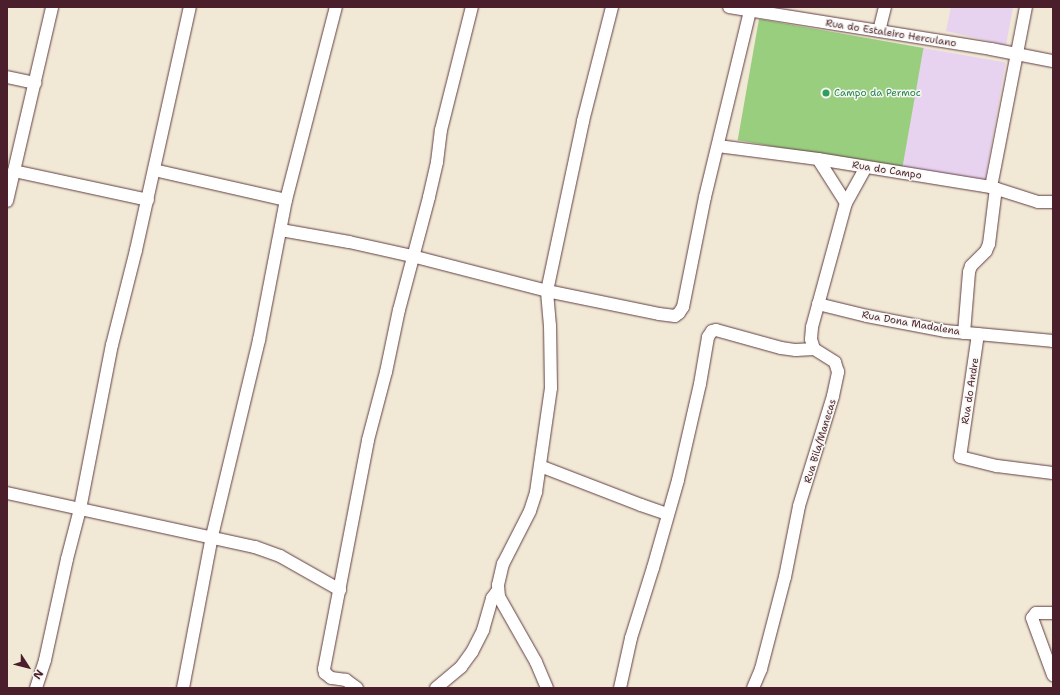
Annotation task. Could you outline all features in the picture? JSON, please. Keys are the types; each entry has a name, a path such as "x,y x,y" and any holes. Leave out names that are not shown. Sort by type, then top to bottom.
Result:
{"street":[{"path":"7,201 52,7"},
{"path":"36,688 45,660 67,559 80,509 112,345 148,200 190,7"},
{"path":"182,688 212,536 259,340 286,200 336,7"},
{"path":"357,688 346,680 331,678 324,670 368,440 412,256 430,197 437,162 441,130 472,7"},
{"path":"547,688 536,662 499,597 498,590 503,564 533,504 551,388 550,326 547,291 583,121 612,7"},
{"name":"Rua do Estaleiro Herculano","path":"729,7 1053,61"},
{"path":"879,31 885,7"},
{"path":"964,333 969,272 971,266 986,251 989,244 994,187 1026,7"},
{"path":"281,230 348,242 412,256 547,291 675,316 679,313 682,307 696,236 750,11"},
{"path":"7,77 35,83"},
{"name":"Rua do Campo","path":"718,146 818,159 994,187 1038,202 1053,202"},
{"path":"818,159 846,203"},
{"path":"620,688 629,645 678,480 700,384 708,337 710,333 716,330 782,348 796,350 814,348 812,327 846,203 866,167"},
{"path":"154,170 286,200"},
{"path":"14,171 148,200"},
{"name":"Rua Dona Madalena","path":"818,304 867,316 945,331 1053,341"},
{"name":"Rua do Andre","path":"978,334 960,456 966,459 997,466 1053,473"},
{"name":"Rua Bila/Manecas","path":"753,688 761,669 785,577 800,506 833,396 838,372 835,362 814,348"},
{"path":"540,466 641,506 667,514"},
{"path":"7,493 212,536 268,551 340,590"},
{"path":"436,688 461,667 472,652 483,630 492,598 498,590"},
{"path":"1053,613 1036,613 1032,618 1053,675"}],"shaded area":[{"path":"951,7 1013,7 1006,45 946,31"},
{"path":"923,48 1006,63 985,182 902,167"}],"green space":[{"name":"Campo da Permoc","path":"759,19 923,48 902,169 738,140"}],"place":[{"name":"Campo da Permoc","path":"826,93"}]}
